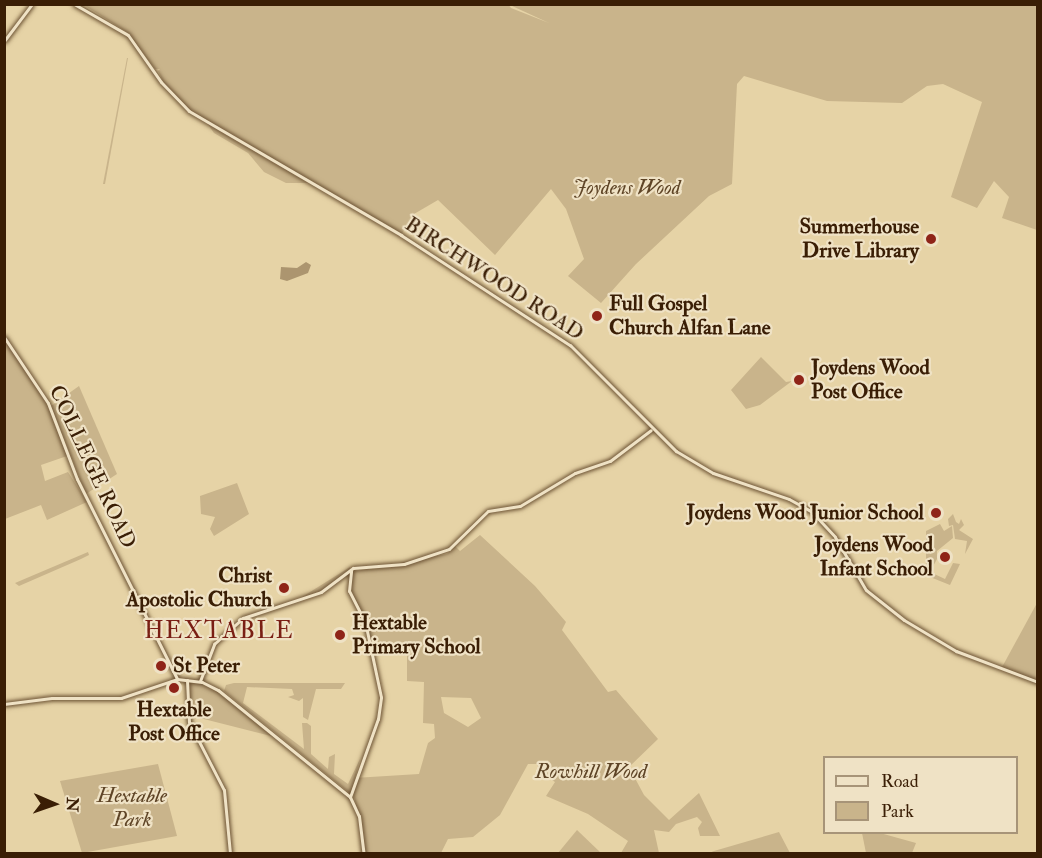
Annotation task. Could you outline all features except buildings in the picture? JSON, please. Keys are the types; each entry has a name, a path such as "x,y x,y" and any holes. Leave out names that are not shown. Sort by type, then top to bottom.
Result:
{"street":[{"path":"4,41 32,4"},
{"name":"BIRCHWOOD ROAD","path":"74,4 128,35 161,82 189,111 401,235 563,340 600,372 651,430 696,464 810,511 829,528 858,580 875,597 937,641 1000,669 1038,682"},
{"name":"COLLEGE ROAD","path":"4,337 48,403 77,479 177,679"},
{"path":"200,681 214,644 236,622 321,592 353,568 404,564 449,549 488,511 520,506 574,473 610,461 651,430"},
{"path":"350,797 378,719 381,697 365,622 349,591 353,568"},
{"path":"4,704 52,698 127,697 177,679 200,681 219,690 350,797 359,816 364,854"},
{"path":"187,680 188,716 224,790 230,854"}],"green space":[{"name":"Joydens Wood","path":"508,4 511,8 549,23 510,5 1037,5 1037,230 1002,218 1009,197 994,181 977,208 951,197 982,102 943,84 927,86 902,103 827,101 744,76 737,84 732,184 709,196 636,264 601,303 568,276 584,259 566,209 551,189 495,255 438,200 414,214 401,235 189,110 168,91 158,71 160,69 155,69 127,32 84,5"},
{"path":"127,58 105,184 103,184"},
{"path":"207,123 308,183 286,183 264,172 248,153 214,133"},
{"path":"5,338 45,399 67,456 41,465 45,481 68,472 87,502 47,520 41,505 5,519"},
{"path":"761,357 786,382 792,381 760,405 746,409 731,390"},
{"path":"79,386 117,474 86,494 51,406"},
{"path":"237,483 249,514 214,536 210,529 215,517 201,514 200,496"},
{"path":"953,514 956,522 959,524 961,519 964,525 959,530 973,539 965,554 967,541 955,539 953,525 949,526 948,519"},
{"path":"940,524 944,531 952,526 953,538 937,551 937,559 930,572 945,579 953,563 960,564 950,585 930,577 926,567 926,531"},
{"path":"480,535 535,586 566,622 562,630 608,692 616,690 658,739 629,767 644,795 669,820 699,793 720,836 700,836 698,828 702,822 697,817 676,824 669,832 654,830 659,853 621,853 628,841 588,814 546,796 555,782 540,772 537,764 528,764 500,815 473,837 448,839 441,853 366,852 354,796 354,778 419,774 428,743 435,738 434,724 423,723 424,682 407,681 407,654 371,654 365,622 349,591 351,572 447,554 455,546 460,551","holes":["441,697 471,698 481,718 468,727 444,713"]},
{"path":"88,552 89,555 81,559 19,586 15,583"},
{"path":"350,567 350,571 336,584 294,602"},
{"path":"1037,603 1037,682 1001,669"},
{"path":"187,680 208,685 279,738 188,715"},
{"path":"234,683 345,683 341,689 316,689 308,720 303,717 303,698 299,701 288,697 294,695 292,689 247,687 243,703 304,749 302,723 311,726 311,754 328,769 329,757 335,754 334,774 348,784 360,759 351,794 224,691 226,685"},
{"name":"Hextable Park","path":"158,764 177,836 82,853 60,781"},
{"name":"Rowhill Wood","path":"577,830 601,853 558,853"},
{"path":"779,832 790,853 709,853 714,851"},
{"path":"862,834 884,834 916,843 912,853 866,853"}],"shaded area":[{"path":"306,262 311,265 308,273 287,281 280,279 281,267 297,268"}],"place":[{"name":"Summerhouse Drive Library","path":"931,239"},
{"name":"Full Gospel Church Alfan Lane","path":"597,316"},
{"name":"Joydens Wood Post Office","path":"799,380"},
{"name":"Joydens Wood Junior School","path":"936,513"},
{"name":"Joydens Wood Infant School","path":"945,557"},
{"name":"Christ Apostolic Church","path":"284,588"},
{"name":"Hextable Primary School","path":"340,635"},
{"name":"St Peter","path":"161,666"},
{"name":"Hextable Post Office","path":"174,688"}],"district":[{"name":"HEXTABLE","path":"219,631"}]}
